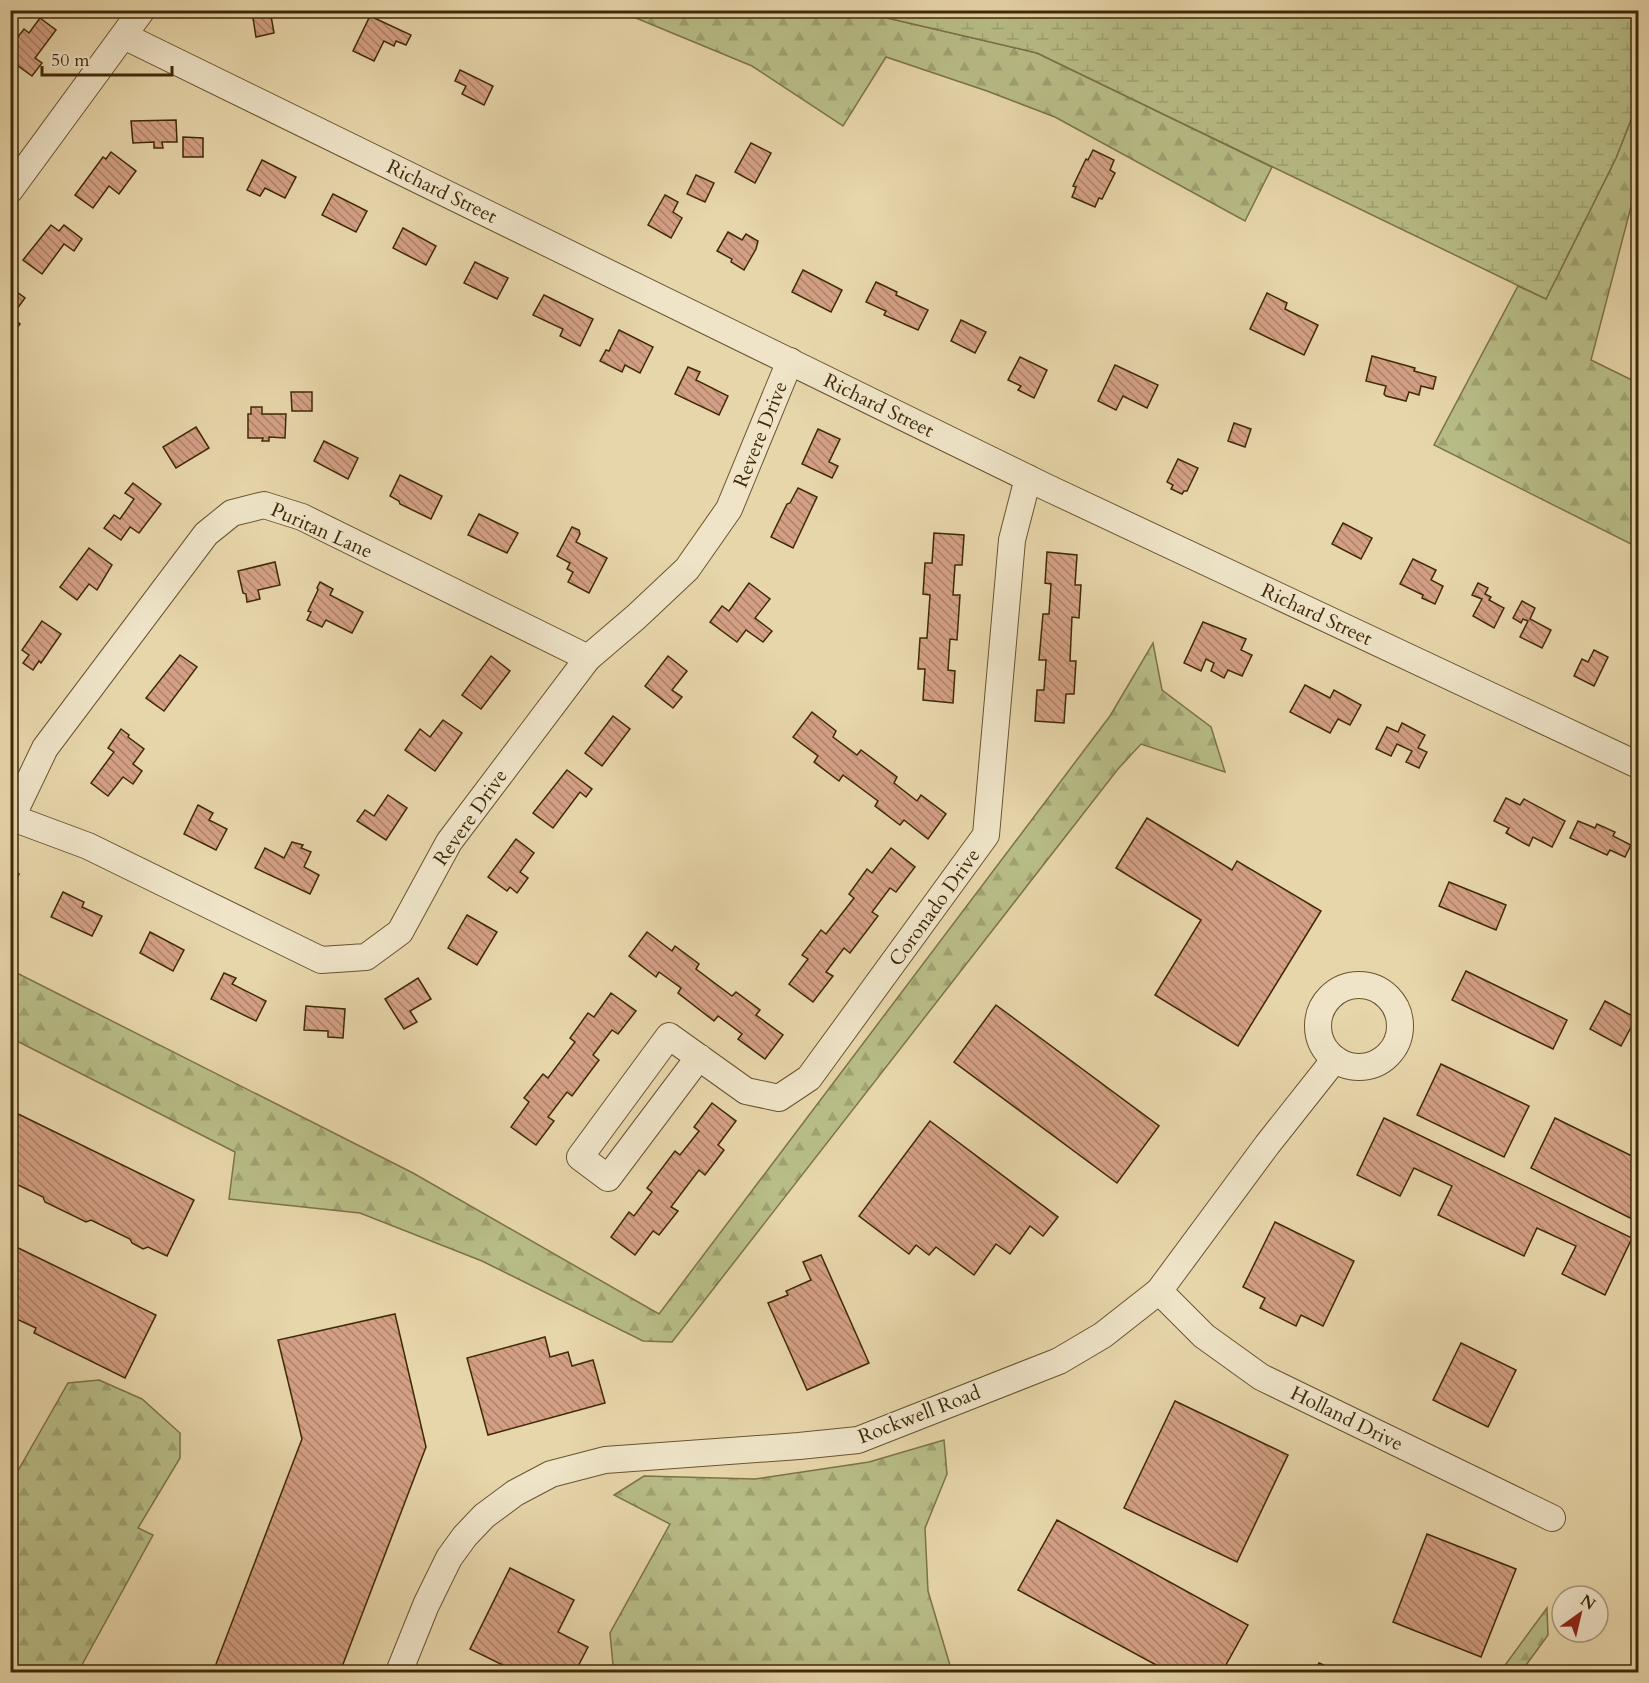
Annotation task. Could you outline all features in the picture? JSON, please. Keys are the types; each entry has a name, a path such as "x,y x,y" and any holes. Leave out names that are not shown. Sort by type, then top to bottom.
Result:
{"street":[{"path":"10,190 142,10"},
{"name":"Richard Street","path":"124,36 1028,478 1638,765"},
{"name":"Revere Drive","path":"11,817 88,846 321,960 366,957 400,932 449,842 588,658 687,569 729,509 790,361"},
{"name":"Coronado Drive","path":"699,1057 608,1178 580,1157 669,1036 699,1057 746,1091 779,1098 809,1078 987,835 1012,540 1028,478"},
{"name":"Puritan Lane","path":"11,817 45,748 206,534 232,513 264,505 302,517 588,658"},
{"name":"Rockwell Road","path":"399,1672 426,1605 449,1558 465,1536 484,1516 507,1499 551,1474 605,1460 858,1440 1059,1360 1104,1335 1159,1291 1267,1145 1335,1059"},
{"name":"Holland Drive","path":"1159,1291 1204,1335 1261,1377 1552,1518"}],"green space":[{"path":"789,10 870,14 1037,53 1272,167 1245,221 1055,117 886,57 843,126 752,66 619,11"},
{"path":"789,11 1638,11 1638,102 1616,158 1546,299 1037,53 870,14"},
{"path":"1638,102 1638,180 1591,360 1638,383 1638,528 1631,544 1434,445 1518,286 1546,299 1616,158"},
{"path":"1153,643 1162,690 1211,727 1225,772 1141,744 1118,769 672,1342 643,1341 482,1261 360,1213 229,1199 235,1152 11,1038 11,970 413,1173 659,1314 1110,716"},
{"path":"99,1380 142,1399 180,1433 180,1458 138,1528 153,1535 78,1672 11,1672 11,1483 68,1383"},
{"path":"944,1440 947,1474 925,1528 928,1591 952,1672 653,1672 613,1665 610,1633 670,1524 614,1495 644,1476 755,1479 869,1462"},
{"path":"1547,1608 1548,1635 1521,1672 1500,1672"}],"building":[{"path":"245,10 270,10 274,33 256,37 252,12 246,13"},
{"path":"370,16 411,35 406,45 396,41 394,46 384,41 374,61 353,51"},
{"path":"40,18 56,30 35,58 42,63 32,76 10,60 10,47 24,29 29,33"},
{"path":"460,70 493,86 484,105 462,94 466,86 455,81"},
{"path":"176,120 177,142 162,142 163,148 154,148 154,142 133,143 131,121"},
{"path":"183,137 203,138 203,157 183,157"},
{"path":"751,143 771,153 755,183 735,172"},
{"path":"1093,150 1114,160 1110,170 1115,173 1102,199 1099,198 1095,207 1072,197 1076,187 1073,186"},
{"path":"111,152 136,171 119,194 109,186 93,208 75,195 103,157 106,159"},
{"path":"262,160 296,177 285,198 265,188 260,196 247,190"},
{"path":"696,175 714,183 705,202 687,194"},
{"path":"333,194 367,211 356,232 322,215"},
{"path":"665,195 678,202 673,212 682,218 671,238 648,225"},
{"path":"51,225 59,231 64,225 82,239 74,251 64,244 42,274 23,260"},
{"path":"403,228 436,246 426,265 393,248"},
{"path":"728,232 742,240 746,234 758,241 744,270 731,262 732,259 717,251"},
{"path":"475,262 508,278 497,299 464,283"},
{"path":"803,270 842,290 831,312 792,292"},
{"path":"876,282 897,292 896,295 928,310 918,330 884,315 886,311 866,302"},
{"path":"10,287 25,298 11,317 20,324 10,338"},
{"path":"1267,293 1287,303 1285,309 1318,325 1304,355 1250,329"},
{"path":"544,295 593,319 580,346 560,336 563,329 533,315"},
{"path":"961,320 986,332 975,353 951,341"},
{"path":"619,330 653,347 640,373 625,365 622,372 600,361 606,350 609,351"},
{"path":"1372,356 1415,368 1414,371 1436,377 1433,389 1421,386 1419,395 1409,392 1406,401 1386,396 1384,394 1386,386 1366,381"},
{"path":"1020,357 1047,370 1034,398 1018,390 1021,386 1008,380"},
{"path":"1115,365 1158,385 1147,408 1123,396 1116,410 1098,401"},
{"path":"688,367 700,372 696,380 728,396 719,415 675,394"},
{"path":"291,392 312,392 312,411 292,411"},
{"path":"251,407 262,407 262,414 286,414 285,438 269,437 269,441 262,441 263,438 248,438 248,414 251,414"},
{"path":"1234,423 1251,429 1245,447 1228,441"},
{"path":"196,427 209,448 176,468 163,447"},
{"path":"818,429 840,439 829,462 838,466 832,478 802,464"},
{"path":"324,441 358,458 348,479 314,461"},
{"path":"1178,459 1198,468 1187,491 1182,494 1171,489 1173,485 1167,482"},
{"path":"400,475 442,496 431,519 400,504 390,496"},
{"path":"133,483 161,504 139,533 130,527 121,540 104,528 114,515 120,519 134,499 125,493"},
{"path":"798,488 817,497 793,548 771,537 787,504 790,503"},
{"path":"479,514 518,533 507,553 468,535"},
{"path":"1343,523 1372,538 1361,559 1332,544"},
{"path":"572,527 579,530 580,534 576,542 607,558 589,593 568,582 573,572 567,569 570,563 557,556"},
{"path":"934,533 964,535 962,565 955,565 953,595 960,595 957,640 950,639 948,670 955,671 953,703 923,700 925,669 918,669 920,638 927,638 930,595 923,594 925,563 932,563"},
{"path":"89,548 112,565 97,590 89,584 77,600 60,587"},
{"path":"1047,552 1077,555 1075,585 1081,585 1079,618 1072,617 1070,661 1076,661 1074,694 1066,694 1064,723 1035,721 1037,690 1044,690 1046,660 1039,660 1043,614 1049,614 1051,584 1045,583"},
{"path":"1413,559 1436,570 1431,580 1443,586 1435,604 1422,598 1423,595 1400,584"},
{"path":"275,562 280,585 258,590 260,599 247,602 238,571"},
{"path":"320,582 333,589 330,595 363,612 352,633 326,620 322,627 307,620 311,612 308,611"},
{"path":"749,583 770,599 755,618 772,631 763,642 746,630 737,642 710,622 722,606 729,611"},
{"path":"1478,583 1488,588 1485,594 1491,597 1489,600 1504,608 1494,628 1473,616 1482,599 1472,595"},
{"path":"1522,601 1535,608 1530,619 1551,630 1542,648 1520,637 1528,621 1523,619 1521,623 1513,618"},
{"path":"42,621 61,634 41,663 39,661 33,670 23,663 29,655 22,650"},
{"path":"1203,622 1246,639 1241,650 1252,655 1242,676 1228,670 1224,678 1211,671 1214,663 1206,659 1201,671 1184,663"},
{"path":"1594,650 1608,657 1594,686 1574,676 1582,659 1588,662"},
{"path":"180,655 197,667 164,711 146,698"},
{"path":"491,656 510,671 481,709 462,695"},
{"path":"668,656 687,671 672,690 682,697 673,708 645,686"},
{"path":"1305,685 1330,698 1334,690 1361,705 1350,725 1338,719 1330,733 1290,712"},
{"path":"812,712 836,731 833,737 857,755 861,750 897,777 894,783 917,801 921,795 946,814 928,839 904,820 900,825 875,806 878,801 843,775 839,781 814,762 818,756 793,737"},
{"path":"613,716 630,729 602,766 585,753"},
{"path":"443,720 462,733 435,771 405,750 420,729 430,737"},
{"path":"1402,723 1425,735 1418,748 1427,752 1419,768 1406,762 1412,751 1397,744 1391,756 1376,749 1387,727 1398,732"},
{"path":"121,729 144,749 133,764 142,771 133,784 123,777 108,796 91,783 114,752 108,748"},
{"path":"567,770 592,789 586,797 580,792 553,828 533,813"},
{"path":"388,795 407,808 386,840 357,821 365,810 374,816"},
{"path":"1506,798 1520,805 1524,799 1565,821 1552,847 1533,837 1529,846 1506,833 1509,828 1494,821"},
{"path":"198,805 213,813 209,820 227,829 216,850 184,834"},
{"path":"1147,818 1232,870 1237,861 1321,911 1238,1046 1155,995 1201,920 1116,868"},
{"path":"1578,821 1595,828 1597,824 1615,832 1613,836 1631,845 1625,857 1610,850 1607,855 1570,838"},
{"path":"516,839 534,853 520,872 528,878 517,893 510,887 507,891 488,877"},
{"path":"292,842 303,845 301,848 311,852 304,867 319,875 310,894 255,868 265,848 284,858"},
{"path":"891,848 915,867 896,892 890,888 872,912 878,916 850,953 844,948 826,972 833,976 813,1002 789,984 808,959 802,955 821,930 826,934 854,898 849,894 867,869 872,873"},
{"path":"10,871 19,874 10,895"},
{"path":"1449,882 1506,905 1496,930 1439,906"},
{"path":"63,892 84,902 82,907 102,916 92,936 51,917"},
{"path":"467,915 497,932 477,965 448,948"},
{"path":"150,932 184,950 173,971 140,953"},
{"path":"647,932 672,951 675,946 699,964 696,969 732,996 736,992 760,1010 756,1015 783,1035 765,1059 738,1039 742,1034 718,1016 714,1021 678,993 681,988 659,972 656,977 629,956"},
{"path":"1466,971 1567,1020 1553,1049 1452,1000"},
{"path":"224,973 236,978 232,984 266,1001 256,1021 211,999"},
{"path":"418,978 431,999 410,1011 417,1022 404,1029 385,999"},
{"path":"611,993 636,1011 618,1034 612,1030 593,1055 599,1060 572,1096 567,1092 548,1117 554,1121 536,1145 511,1127 529,1102 524,1098 543,1074 548,1078 575,1042 570,1038 588,1013 594,1017"},
{"path":"1605,1001 1636,1018 1621,1046 1590,1029"},
{"path":"996,1005 1159,1126 1117,1183 954,1062"},
{"path":"306,1006 345,1009 343,1038 328,1037 328,1031 304,1030"},
{"path":"1441,1064 1529,1106 1504,1157 1417,1115"},
{"path":"712,1103 736,1121 718,1145 724,1150 705,1175 699,1170 671,1207 678,1211 659,1235 653,1231 635,1255 611,1237 629,1212 634,1216 652,1192 647,1188 675,1151 680,1155 699,1131 694,1127"},
{"path":"10,1110 194,1200 167,1256 148,1247 143,1249 132,1243 130,1239 91,1220 86,1222 45,1202 43,1197 10,1181"},
{"path":"1384,1118 1632,1238 1605,1295 1562,1274 1576,1246 1537,1228 1524,1256 1438,1215 1452,1186 1414,1168 1400,1196 1357,1175"},
{"path":"1555,1118 1638,1159 1638,1222 1531,1168"},
{"path":"930,1121 1058,1217 1043,1236 1030,1226 1010,1254 996,1244 974,1275 936,1247 929,1255 916,1245 909,1254 859,1216"},
{"path":"1275,1222 1354,1261 1323,1326 1301,1315 1296,1326 1260,1308 1265,1298 1243,1287"},
{"path":"10,1244 156,1315 125,1378 34,1333 36,1328 10,1316"},
{"path":"821,1255 869,1363 807,1390 768,1303 788,1295 786,1291 811,1280 803,1262"},
{"path":"395,1314 426,1447 340,1672 213,1672 302,1439 278,1340"},
{"path":"545,1337 550,1357 568,1352 572,1366 593,1360 605,1403 488,1435 467,1358"},
{"path":"1461,1343 1516,1370 1488,1427 1433,1400"},
{"path":"1175,1401 1288,1455 1237,1562 1124,1508"},
{"path":"1057,1520 1248,1625 1222,1672 1169,1672 1018,1590"},
{"path":"1427,1534 1516,1569 1481,1657 1393,1622"},
{"path":"510,1568 574,1600 558,1632 588,1647 575,1672 517,1672 470,1649"},
{"path":"1319,1663 1340,1672 1314,1672"}]}
